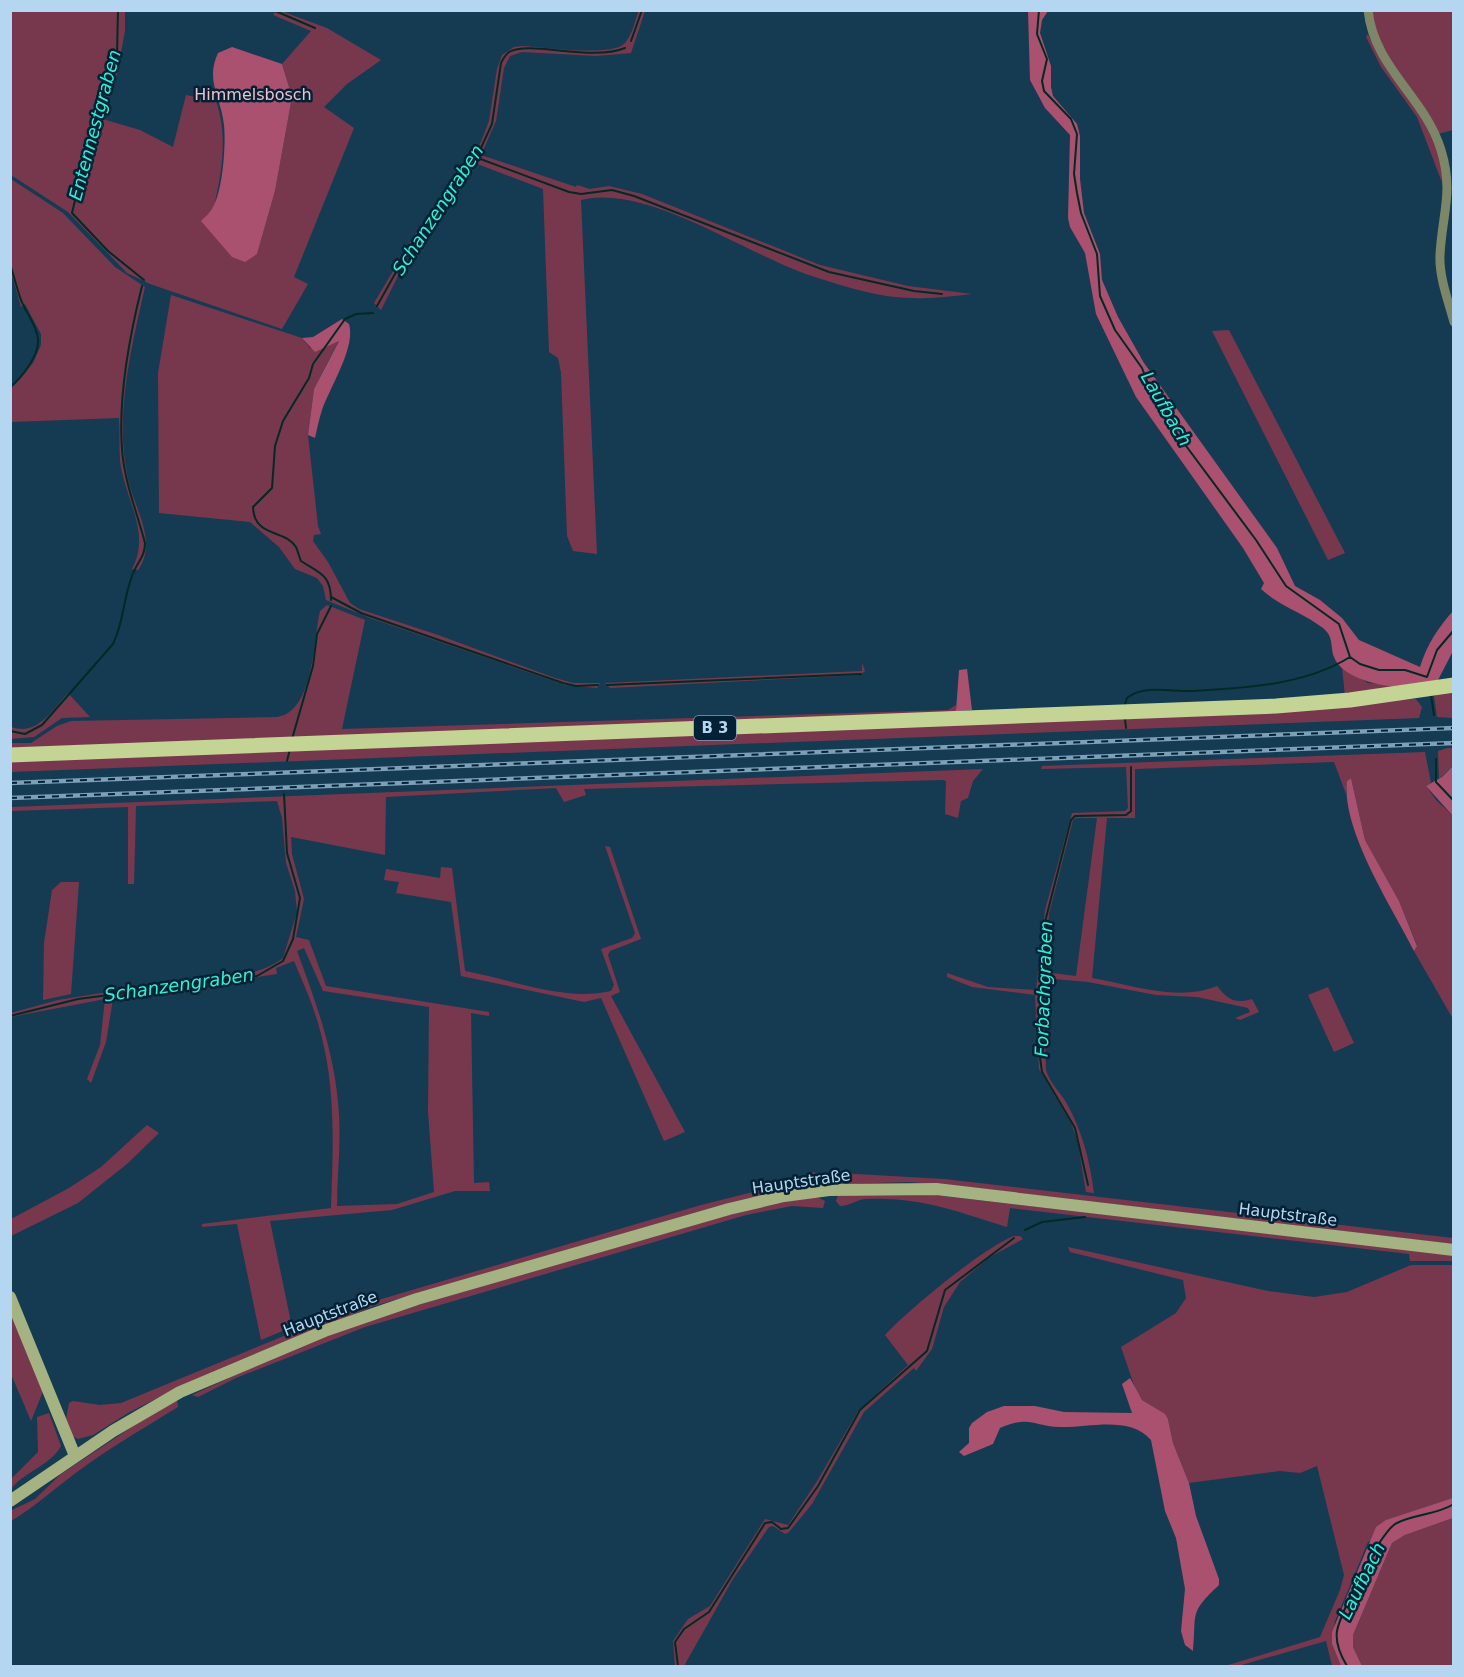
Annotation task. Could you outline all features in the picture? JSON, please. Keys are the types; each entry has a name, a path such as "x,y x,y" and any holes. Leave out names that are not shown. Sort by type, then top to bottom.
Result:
{"main road":[{"name":"B 3","path":"12,755 1276,706 1417,692 1448,686"}],"street":[{"path":"1368,10 1370,30 1376,45 1425,115 1443,156 1449,198 1440,254 1441,270 1454,322"},
{"name":"Hauptstraße","path":"10,1501 75,1456 180,1392 327,1330 417,1299 729,1209 829,1190 936,1189 1454,1250"},
{"path":"10,1296 75,1456"}],"shaded area":[{"path":"639,10 645,11 631,53 596,56 522,52 510,56 504,68 496,121 481,155 576,187 577,185 590,189 609,186 642,194 820,265 908,286 972,294 901,298 863,291 789,267 668,212 637,202 608,198 581,200 597,554 573,551 567,536 561,373 558,358 549,352 543,189 475,163 413,246 381,310 374,303 415,234 458,178 481,142 489,121 497,69 502,55 514,47 523,46 591,51 616,48 624,44 629,37"},
{"path":"10,11 125,11 125,31 117,74 99,118 140,130 173,147 186,95 216,101 223,140 214,207 257,254 275,191 292,97 282,64 311,31 273,15 276,11 281,11 327,28 381,60 347,84 324,107 354,128 294,277 308,284 282,329 150,284 127,273 68,212 11,175"},
{"path":"1371,11 1453,11 1453,130 1438,134 1384,55"},
{"path":"1368,34 1385,66 1417,107 1440,154 1443,185 1417,117 1381,67 1366,37"},
{"path":"11,179 63,213 115,267 145,287 126,383 123,431 128,479 145,537 144,559 138,570 132,569 139,542 138,528 122,474 119,418 11,422 11,389 33,363 41,345 41,334 25,304 21,307 11,272"},
{"path":"171,295 302,338 310,348 339,340 314,389 308,435 318,526 321,534 314,535 313,541 328,562 350,603 359,609 555,678 573,683 600,683 597,688 565,685 370,618 326,600 323,586 317,578 295,569 279,547 250,522 159,513 158,373"},
{"path":"1229,330 1345,553 1328,560 1212,331"},
{"path":"327,605 365,620 342,729 948,710 956,705 957,714 11,749 10,743 31,743 57,726 71,721 277,717 289,712 298,703 305,689 310,673 320,611"},
{"path":"862,663 865,671 860,675 610,688 605,683 862,671"},
{"path":"1342,667 1368,683 1411,687 1345,696"},
{"path":"1453,690 1453,718 1437,717 1434,696"},
{"path":"68,693 90,717 62,718 34,737 11,739 11,727 21,729 36,725 50,714"},
{"path":"1416,699 1422,707 1419,718 11,772 10,760"},
{"path":"1453,748 1453,766 1439,779 1438,751"},
{"path":"1425,752 1431,783 1426,786 1436,800 1453,816 1453,1019 1414,951 1417,945 1399,901 1365,840 1351,778 1347,781 1346,794 1334,762 1135,769 1135,818 1107,818 1092,978 1155,991 1202,991 1217,986 1232,1000 1252,999 1259,1012 1240,1020 1235,1018 1250,1012 1248,1008 1197,997 1156,995 1088,982 1043,978 1046,1070 1072,1113 1081,1135 1088,1158 1094,1193 1086,1192 1078,1144 1072,1125 1039,1069 1035,995 972,987 947,977 947,973 988,987 1036,990 1045,910 1072,813 1125,811 1128,808 1126,767 1041,769 1042,766","holes":["1097,818 1076,976 1044,972 1049,914 1073,820"]},
{"path":"983,769 973,781 968,798 961,801 958,818 945,814 946,781 943,780 584,789 586,795 564,802 556,788 386,797 385,855 291,837 292,854 304,899 296,937 309,940 326,986 489,1012 489,1016 471,1013 474,1183 489,1182 490,1191 455,1191 392,1210 270,1221 292,1327 261,1340 237,1224 202,1227 202,1224 331,1208 332,1120 326,1055 319,1025 294,961 276,968 277,974 113,999 106,1042 91,1083 87,1079 100,1045 105,999 11,1017 11,1013 58,1000 120,990 128,983 140,988 235,976 271,966 283,958 297,912 295,891 286,863 282,818 277,801 136,806 134,884 128,884 128,807 11,811 11,807","holes":["304,948 323,991 429,1007 428,1111 434,1192 397,1204 337,1206 339,1126 334,1072 318,1011 297,951"]},
{"path":"605,846 610,847 641,939 610,951 608,955 620,992 611,996 685,1132 664,1141 601,998 584,1002 461,976 451,902 396,893 399,882 384,880 386,869 440,878 441,867 452,868 465,971 556,992 593,994 611,991 614,985 601,949 632,938 635,933"},
{"path":"61,882 79,882 71,994 43,1000 44,943 52,890"},
{"path":"1328,987 1354,1043 1334,1052 1308,995"},
{"path":"147,1125 159,1133 127,1164 78,1203 11,1236 11,1219 69,1188 101,1167"},
{"path":"813,1172 821,1175 821,1183 818,1186 749,1198 697,1212 374,1306 189,1382 128,1413 93,1435 78,1439 72,1436 66,1419 69,1403 73,1401 100,1405 121,1403 325,1319 378,1300 701,1205 797,1181"},
{"path":"838,1173 944,1179 1453,1238 1453,1244 959,1186 910,1182 839,1184 835,1179"},
{"path":"838,1195 934,1195 1453,1255 1453,1261 1410,1261 1409,1254 1010,1208 1007,1227 938,1206 903,1200 863,1199 840,1206 836,1201"},
{"path":"817,1197 825,1201 823,1208 792,1206 746,1215 365,1327 236,1378 198,1397 192,1395 290,1350 380,1316 689,1225 777,1203"},
{"path":"1014,1236 1020,1236 1023,1239 990,1257 960,1282 944,1307 932,1349 916,1371 914,1368 864,1412 812,1504 789,1532 785,1534 773,1526 769,1527 733,1579 684,1666 675,1666 673,1641 688,1619 710,1606 765,1519 788,1525 816,1483 858,1411 908,1365 885,1335 947,1280 984,1253"},
{"path":"1068,1247 1268,1291 1314,1297 1347,1292 1411,1265 1453,1265 1453,1498 1368,1542 1335,1621 1332,1644 1341,1666 1332,1666 1326,1641 1238,1666 1225,1666 1320,1637 1344,1575 1317,1466 1300,1473 1280,1471 1189,1483 1173,1443 1168,1419 1142,1400 1136,1391 1121,1347 1176,1313 1186,1298 1183,1280 1070,1252"},
{"path":"10,1306 44,1389 31,1421 11,1374"},
{"path":"177,1400 178,1407 102,1455 11,1521 10,1511 35,1499 61,1474 153,1413"},
{"path":"49,1413 61,1446 57,1453 11,1489 11,1479 38,1452 37,1417"},
{"path":"1453,1518 1453,1666 1362,1666 1353,1647 1353,1635 1392,1543 1405,1535"}],"green space":[{"path":"1028,11 1048,11 1042,20 1040,33 1051,66 1053,96 1077,124 1080,136 1080,179 1084,213 1100,254 1102,280 1118,317 1144,363 1277,548 1295,586 1320,600 1342,618 1359,640 1420,667 1434,637 1453,611 1453,651 1438,680 1403,687 1368,681 1346,672 1334,657 1330,638 1323,628 1261,589 1264,583 1243,548 1136,397 1096,314 1085,253 1070,227 1068,218 1070,135 1045,108 1030,80"},
{"name":"Himmelsbosch","path":"232,47 282,64 292,97 275,191 257,254 245,262 232,257 201,221 211,211 219,190 225,143 224,125 213,81 214,63 218,53"},
{"path":"342,319 349,324 349,344 322,410 315,438 308,435 314,389 339,341 315,352 302,338 313,337"},
{"path":"967,669 972,710 956,711 959,670"},
{"path":"1453,766 1453,816 1426,786 1442,777"},
{"path":"1351,778 1365,840 1399,901 1417,946 1414,951 1360,845 1347,801 1347,781"},
{"path":"1130,1378 1142,1400 1165,1414 1168,1419 1173,1443 1189,1483 1196,1516 1219,1579 1219,1585 1198,1609 1193,1651 1185,1645 1181,1631 1185,1589 1176,1538 1165,1511 1151,1440 1142,1432 1108,1424 1060,1427 1019,1422 1000,1428 993,1444 964,1456 959,1452 969,1443 969,1428 972,1423 987,1412 1004,1406 1035,1406 1064,1412 1132,1413 1122,1384"},
{"path":"1453,1498 1453,1518 1405,1535 1392,1543 1353,1635 1353,1647 1362,1666 1341,1666 1332,1644 1332,1632 1376,1527 1386,1520"}],"waterway":[{"name":"Entennestgraben","path":"118,10 117,55 93,124 72,213 108,251 144,280"},
{"path":"273,10 315,28"},
{"name":"Schanzengraben","path":"631,41 642,10"},
{"name":"Laufbach","path":"1039,10 1037,34 1047,59 1042,81 1044,91 1071,119 1077,134 1074,174 1077,193 1081,213 1097,254 1100,296 1115,330 1142,368 1149,386 1172,427 1256,540 1286,586 1339,624 1350,657 1360,664 1379,670 1405,670 1427,677"},
{"name":"Schanzengraben","path":"377,306 414,240 479,152 492,124 501,63 506,54 519,49 531,48 595,53 625,48"},
{"path":"475,157 569,192 581,194 612,190 634,196 829,272 914,291 942,294"},
{"path":"10,264 21,300 34,324 38,339 36,352 29,365 10,387"},
{"name":"Entennestgraben","path":"10,731 25,734 42,725 113,644 120,626 131,578 144,551 145,543 125,473 121,429 126,367 142,286"},
{"name":"Schanzengraben","path":"331,600 329,585 323,575 301,561 291,541 264,529 255,517 253,507 272,488 275,446 283,421 309,378 313,364 345,319 356,314 373,313"},
{"path":"331,597 361,613 563,683 576,686 598,685"},
{"name":"Schanzengraben","path":"292,739 313,666 317,634 331,606"},
{"path":"1427,677 1437,650 1454,630"},
{"name":"Forbachgraben","path":"1124,707 1127,698 1142,691 1194,691 1275,683 1314,674 1350,657"},
{"path":"607,685 861,674"},
{"name":"Laufbach","path":"1431,695 1434,715"},
{"name":"Forbachgraben","path":"1125,719 1126,728"},
{"name":"Schanzengraben","path":"287,761 290,749"},
{"name":"Laufbach","path":"1436,759 1436,782 1454,801"},
{"name":"Forbachgraben","path":"1088,1185 1075,1128 1042,1072 1038,1043 1045,922 1071,820 1075,816 1126,815 1131,811 1131,767"},
{"name":"Schanzengraben","path":"10,1016 78,999 257,976 283,961 293,939 300,898 287,853 284,794"},
{"name":"Forbachgraben","path":"1025,1230 1042,1222 1085,1217"},
{"name":"Forbachgraben","path":"678,1666 675,1642 684,1629 709,1612 765,1523 772,1522 781,1529 788,1528 818,1486 860,1410 927,1351 945,1290 1014,1238"},
{"name":"Laufbach","path":"1347,1666 1338,1645 1337,1631 1353,1591 1381,1540 1397,1523 1454,1504"}],"railway":[{"path":"10,783 1454,728"},
{"path":"10,798 1454,743"}]}
